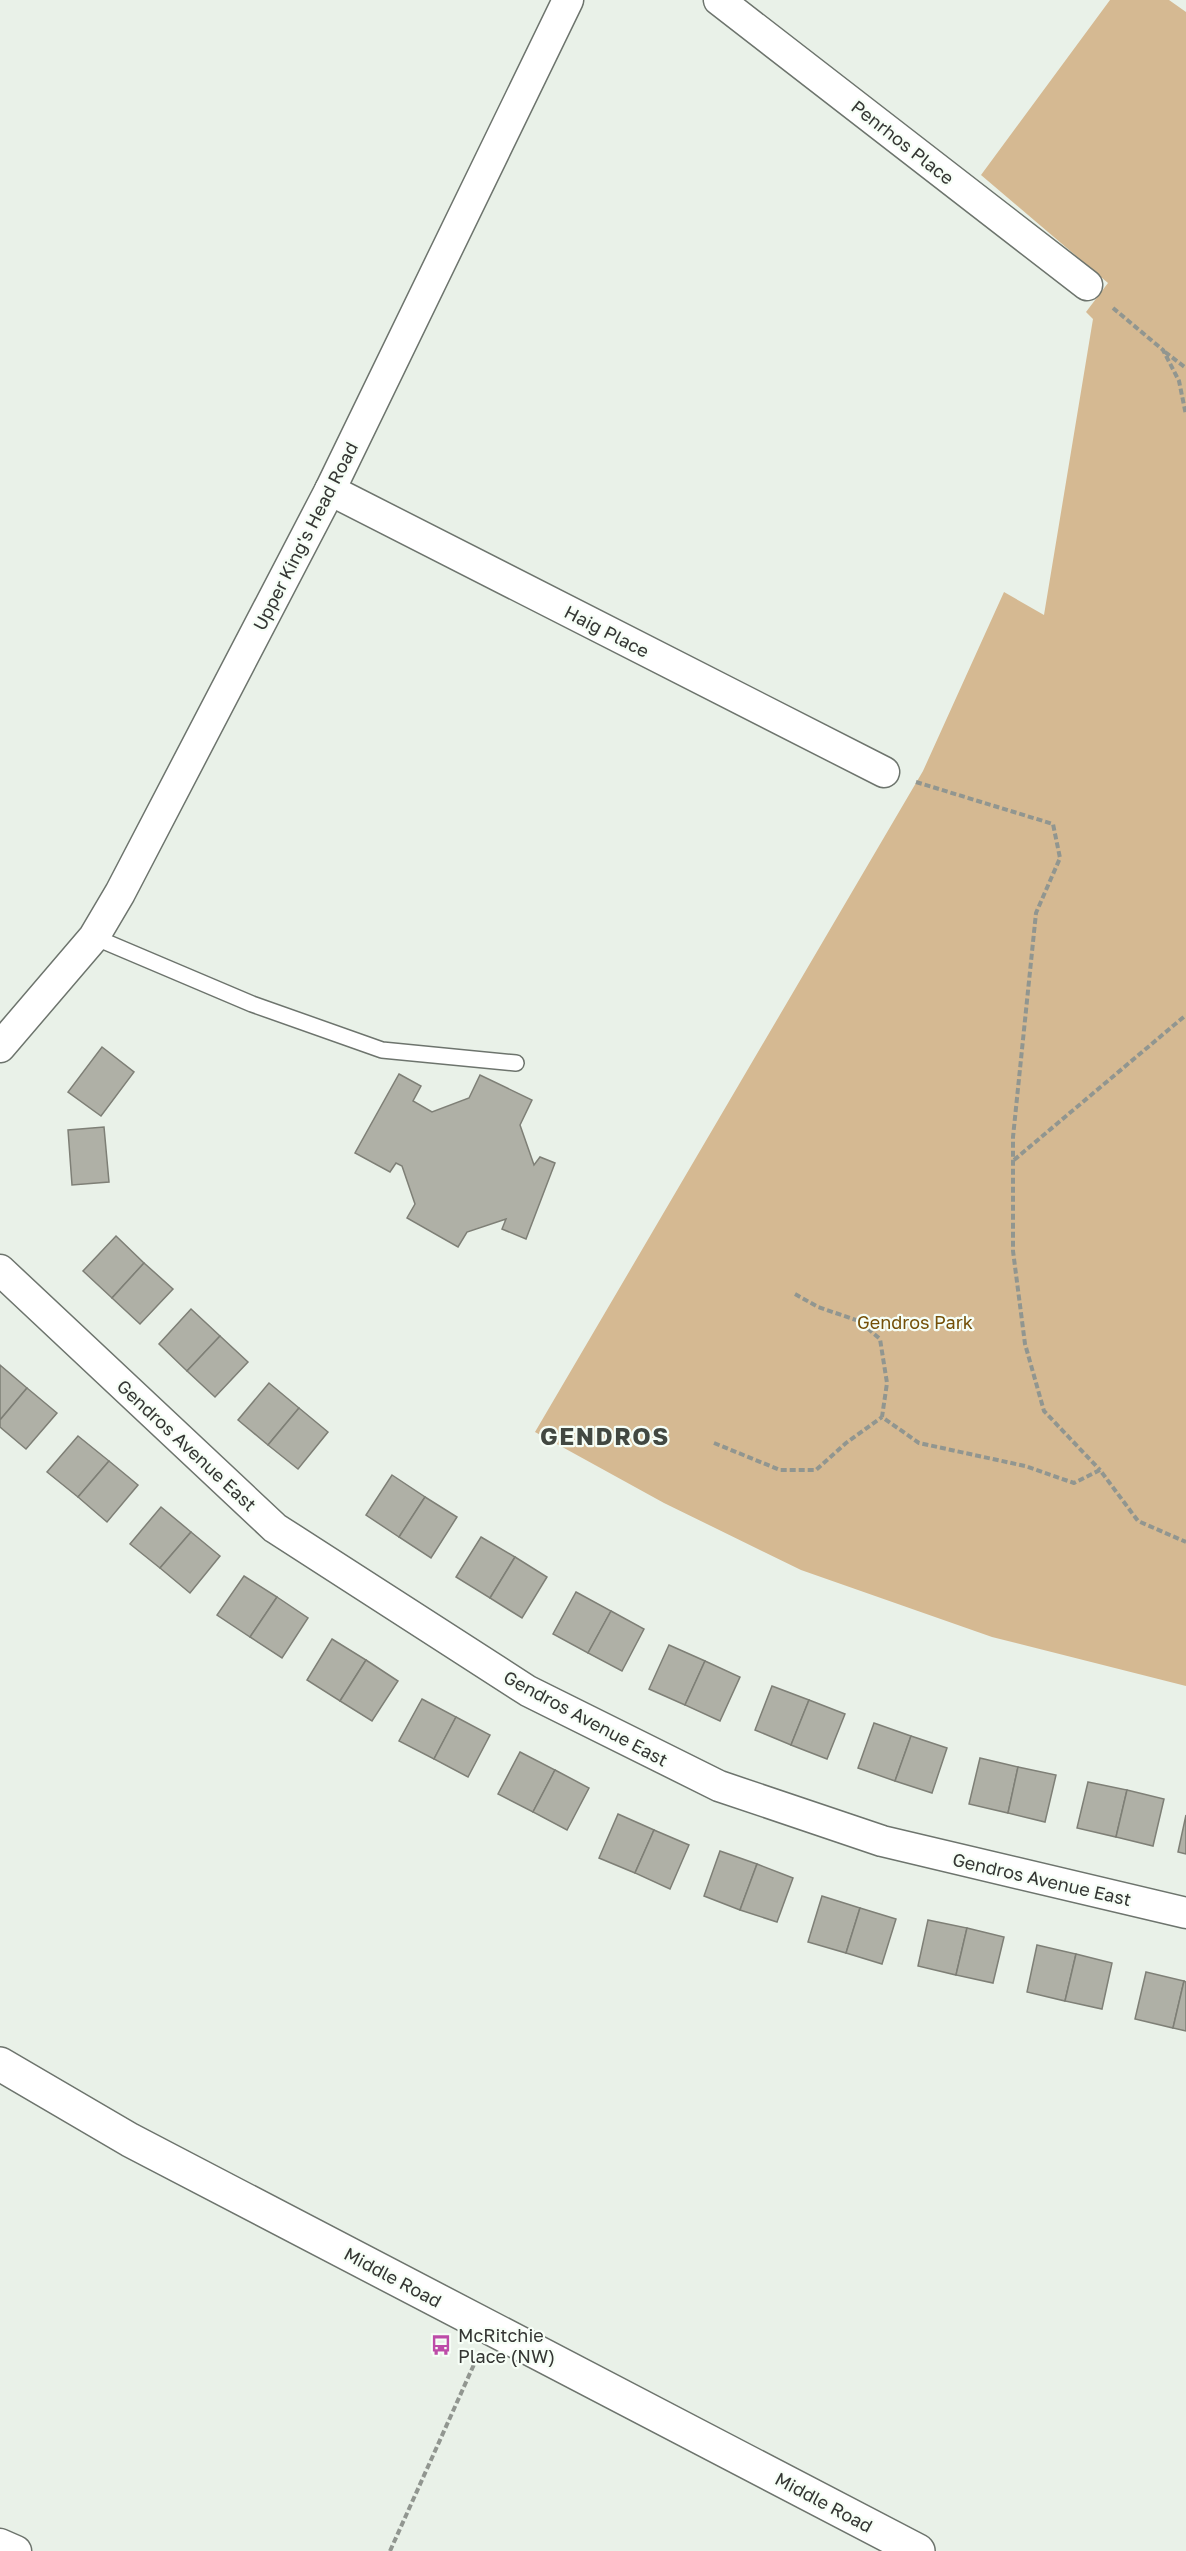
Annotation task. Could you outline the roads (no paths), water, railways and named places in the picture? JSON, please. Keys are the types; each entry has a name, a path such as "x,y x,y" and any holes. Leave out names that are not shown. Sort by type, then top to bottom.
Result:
{"street":[{"name":"Upper King's Head Road","path":"0,1047 94,937 126,883 330,490 567,0"},
{"name":"Penrhos Place","path":"719,0 1087,285"},
{"name":"Haig Place","path":"330,490 884,772"},
{"name":"Gendros Avenue East","path":"0,1270 275,1528 528,1691 719,1786 871,1838 1186,1913"},
{"name":"Middle Road","path":"0,2064 130,2140 918,2551"},
{"path":"0,2544 16,2551"}],"lane":[{"path":"94,937 252,1004 382,1050 516,1063"}],"place":[{"name":"McRitchie Place (NW)","path":"441,2345"}],"district":[{"name":"GENDROS","path":"605,1435"}],"park label":[{"name":"Gendros Park","path":"915,1322"}]}
